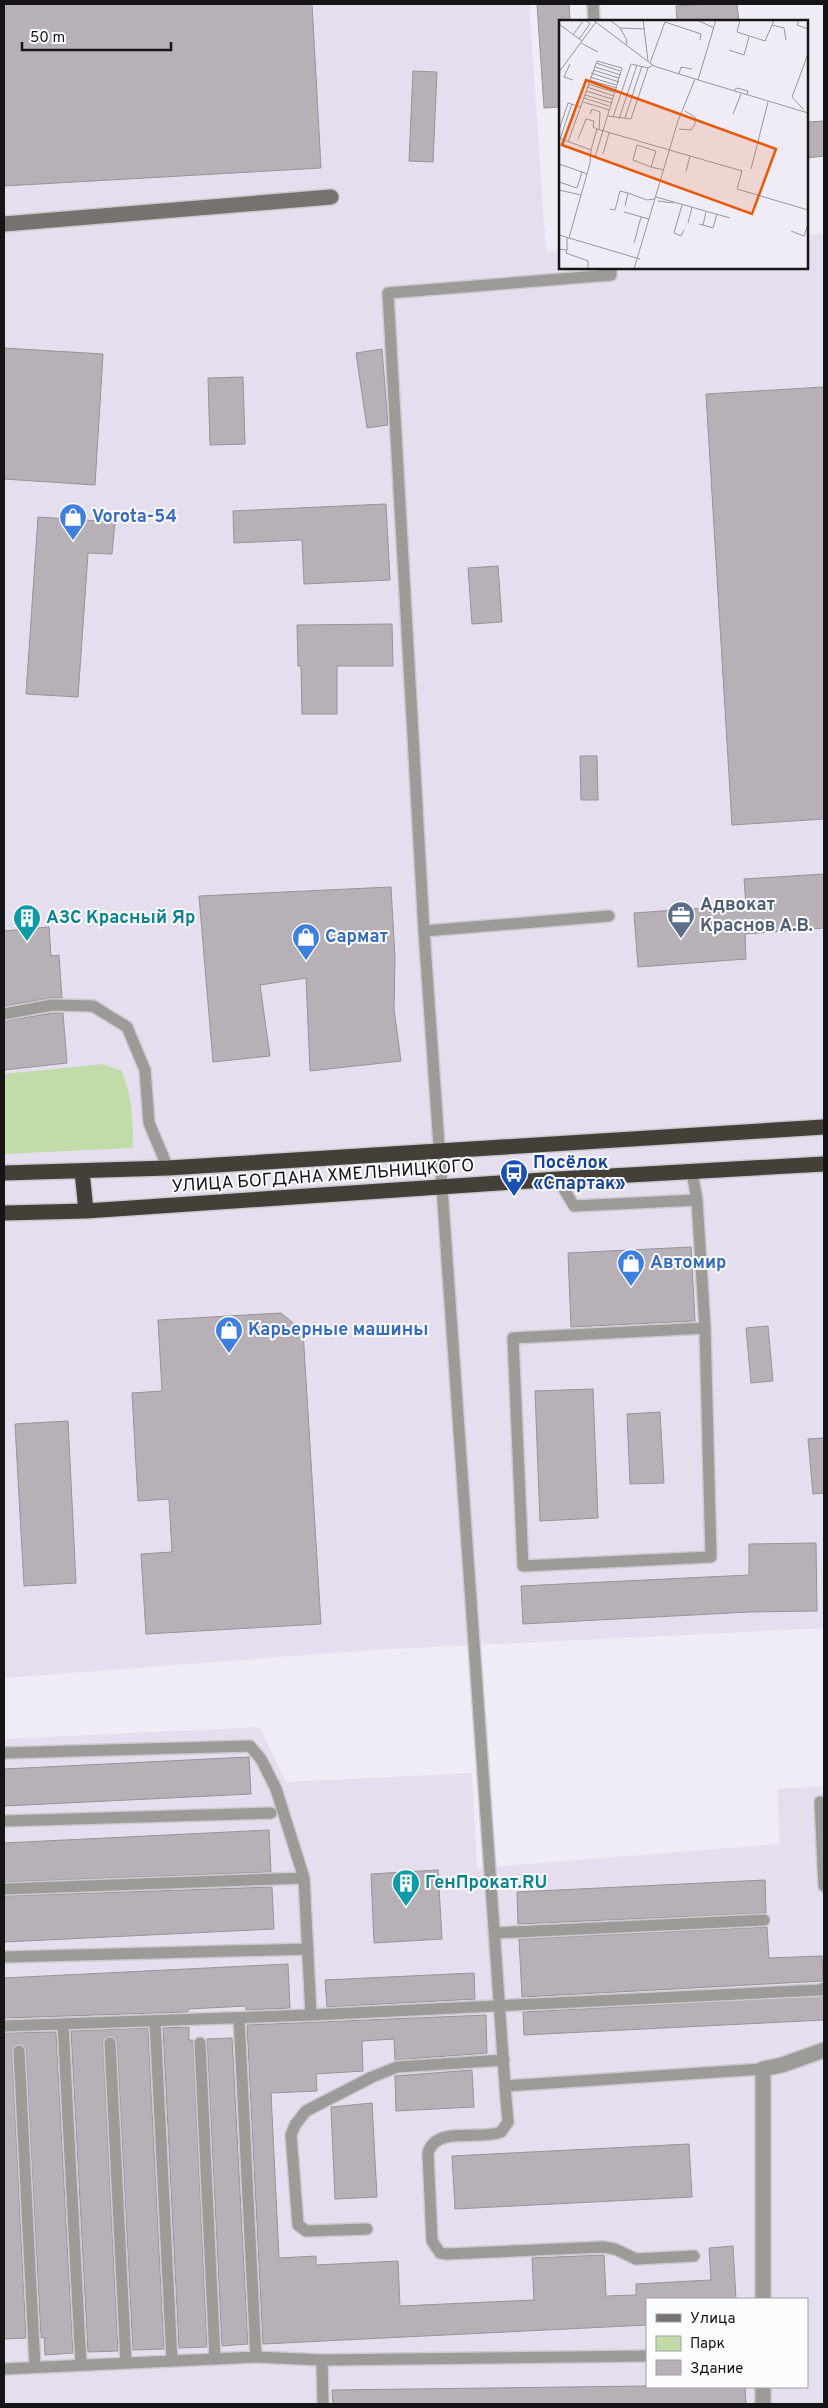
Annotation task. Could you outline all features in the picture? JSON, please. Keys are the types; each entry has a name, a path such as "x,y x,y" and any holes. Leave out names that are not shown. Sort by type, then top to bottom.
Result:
{"highway":[{"name":"УЛИЦА БОГДАНА ХМЕЛЬНИЦКОГО","path":"4,1173 168,1168 824,1127"},
{"name":"УЛИЦА БОГДАНА ХМЕЛЬНИЦКОГО","path":"4,1213 86,1211 558,1179 824,1164"},
{"path":"82,1171 86,1211"}],"street":[{"path":"4,224 331,197"},
{"path":"763,2298 763,2069 782,2065 824,2050"},
{"path":"763,2388 764,2404"}],"lane":[{"path":"593,4 594,20"},
{"path":"611,269 611,275 388,293 424,931 444,1188 508,2122 501,2132 441,2137 434,2141 428,2153 432,2241 440,2253 604,2247 615,2249 636,2259 694,2256"},
{"path":"424,931 609,916"},
{"path":"4,1014 52,1005 94,1006 127,1026 145,1070 148,1122 168,1168"},
{"path":"692,1172 697,1200 705,1328 711,1557 523,1566 513,1338 705,1328"},
{"path":"558,1179 574,1206 697,1200"},
{"path":"4,1754 250,1746 261,1760 276,1788 304,1878 311,2015"},
{"path":"820,1802 824,1886"},
{"path":"4,1821 271,1813"},
{"path":"4,1889 304,1878"},
{"path":"495,1933 764,1920"},
{"path":"4,1957 308,1949"},
{"path":"4,2026 311,2015 820,1990 824,1988"},
{"path":"239,2018 256,2357"},
{"path":"155,2021 172,2361"},
{"path":"63,2024 81,2365"},
{"path":"110,2043 126,2363"},
{"path":"200,2044 215,2359"},
{"path":"19,2051 35,2368"},
{"path":"367,2229 306,2231 298,2225 291,2134 299,2117 306,2111 363,2081 397,2067 504,2060"},
{"path":"505,2086 763,2069"},
{"path":"4,2369 256,2357 322,2360 646,2356"},
{"path":"322,2360 323,2404"}],"shaded area":[{"path":"4,4 529,4 546,251 559,251 559,269 808,269 808,235 824,234 824,1628 373,1650 4,1678"},
{"path":"259,1727 286,1782 472,1773 477,1868 780,1844 777,1789 824,1786 824,2404 4,2404 4,1739"}],"green space":[{"path":"103,1064 122,1071 131,1109 133,1148 4,1154 4,1074"}],"building":[{"path":"4,4 312,4 321,168 4,186"},
{"path":"537,4 569,4 570,20 559,20 559,107 544,108"},
{"path":"737,4 739,20 677,20 676,6"},
{"path":"413,71 437,72 433,162 409,161"},
{"path":"824,121 824,156 808,158 808,122"},
{"path":"4,348 103,354 95,485 4,479"},
{"path":"382,349 388,425 367,428 356,353"},
{"path":"243,377 245,444 210,445 208,378"},
{"path":"824,387 824,819 732,825 706,394"},
{"path":"386,504 390,580 304,584 302,540 234,543 233,511"},
{"path":"38,517 115,522 112,554 88,553 78,697 26,694"},
{"path":"498,566 502,622 472,624 468,568"},
{"path":"392,624 393,666 337,666 337,714 302,714 301,666 298,666 297,625"},
{"path":"580,756 597,756 598,800 581,800"},
{"path":"824,874 824,928 745,934 746,959 638,967 634,913 746,905 744,879"},
{"path":"391,887 395,958 394,1009 401,1061 310,1071 306,978 260,985 270,1056 213,1062 199,896"},
{"path":"49,927 51,956 59,955 62,998 51,998 4,1006 4,931"},
{"path":"63,1013 67,1063 4,1070 4,1021"},
{"name":"Автомир","path":"691,1247 695,1321 571,1327 568,1253"},
{"path":"281,1313 303,1331 321,1624 146,1634 141,1554 172,1552 169,1499 138,1501 132,1393 162,1391 158,1320"},
{"path":"768,1326 773,1381 751,1383 746,1328"},
{"path":"593,1389 598,1518 540,1521 535,1391"},
{"path":"660,1412 664,1483 630,1484 627,1414"},
{"path":"68,1421 76,1583 24,1586 15,1424"},
{"path":"824,1438 824,1493 813,1494 808,1439"},
{"path":"816,1543 817,1611 749,1612 523,1624 521,1586 749,1575 749,1544"},
{"path":"249,1757 251,1794 4,1806 4,1769"},
{"path":"269,1830 271,1872 4,1882 4,1843"},
{"name":"ГенПрокат.RU","path":"438,1870 442,1939 374,1943 371,1874"},
{"path":"765,1880 766,1913 518,1924 517,1892"},
{"path":"272,1887 274,1929 4,1942 4,1896"},
{"path":"767,1927 769,1958 822,1956 823,1981 522,1997 519,1939"},
{"path":"288,1964 290,2008 246,2010 246,2006 188,2009 188,2012 4,2018 4,1978"},
{"path":"474,1973 475,1999 327,2007 325,1980"},
{"path":"824,1996 824,2020 524,2035 523,2012"},
{"path":"486,2015 487,2053 395,2060 394,2039 362,2041 363,2071 316,2074 317,2091 271,2093 279,2258 316,2256 316,2265 398,2261 400,2306 534,2300 532,2258 604,2255 606,2296 636,2295 636,2284 711,2280 709,2248 733,2246 736,2298 646,2298 646,2325 263,2344 247,2025"},
{"path":"189,2027 189,2040 193,2040 207,2347 179,2348 163,2028"},
{"path":"148,2028 164,2349 133,2350 117,2043 116,2039 110,2036 106,2037 103,2043 118,2351 88,2352 71,2031"},
{"path":"56,2032 73,2353 45,2355 44,2337 41,2338 26,2051 25,2047 19,2044 15,2045 12,2051 26,2338 4,2339 4,2033"},
{"path":"232,2038 248,2344 222,2346 207,2039"},
{"path":"472,2070 474,2107 396,2111 395,2076"},
{"path":"372,2103 377,2197 335,2199 331,2107"},
{"path":"689,2144 692,2197 455,2209 452,2156"},
{"path":"646,2386 646,2388 745,2388 746,2404 333,2404 332,2390"}],"place":[{"name":"Vorota-54","path":"73,541"},
{"name":"Адвокат Краснов А.В.","path":"681,939"},
{"name":"АЗС Красный Яр","path":"27,942"},
{"name":"Сармат","path":"306,961"},
{"name":"Посёлок «Спартак»","path":"514,1197"},
{"name":"Автомир","path":"631,1287"},
{"name":"Карьерные машины","path":"229,1354"},
{"name":"ГенПрокат.RU","path":"406,1907"}]}
